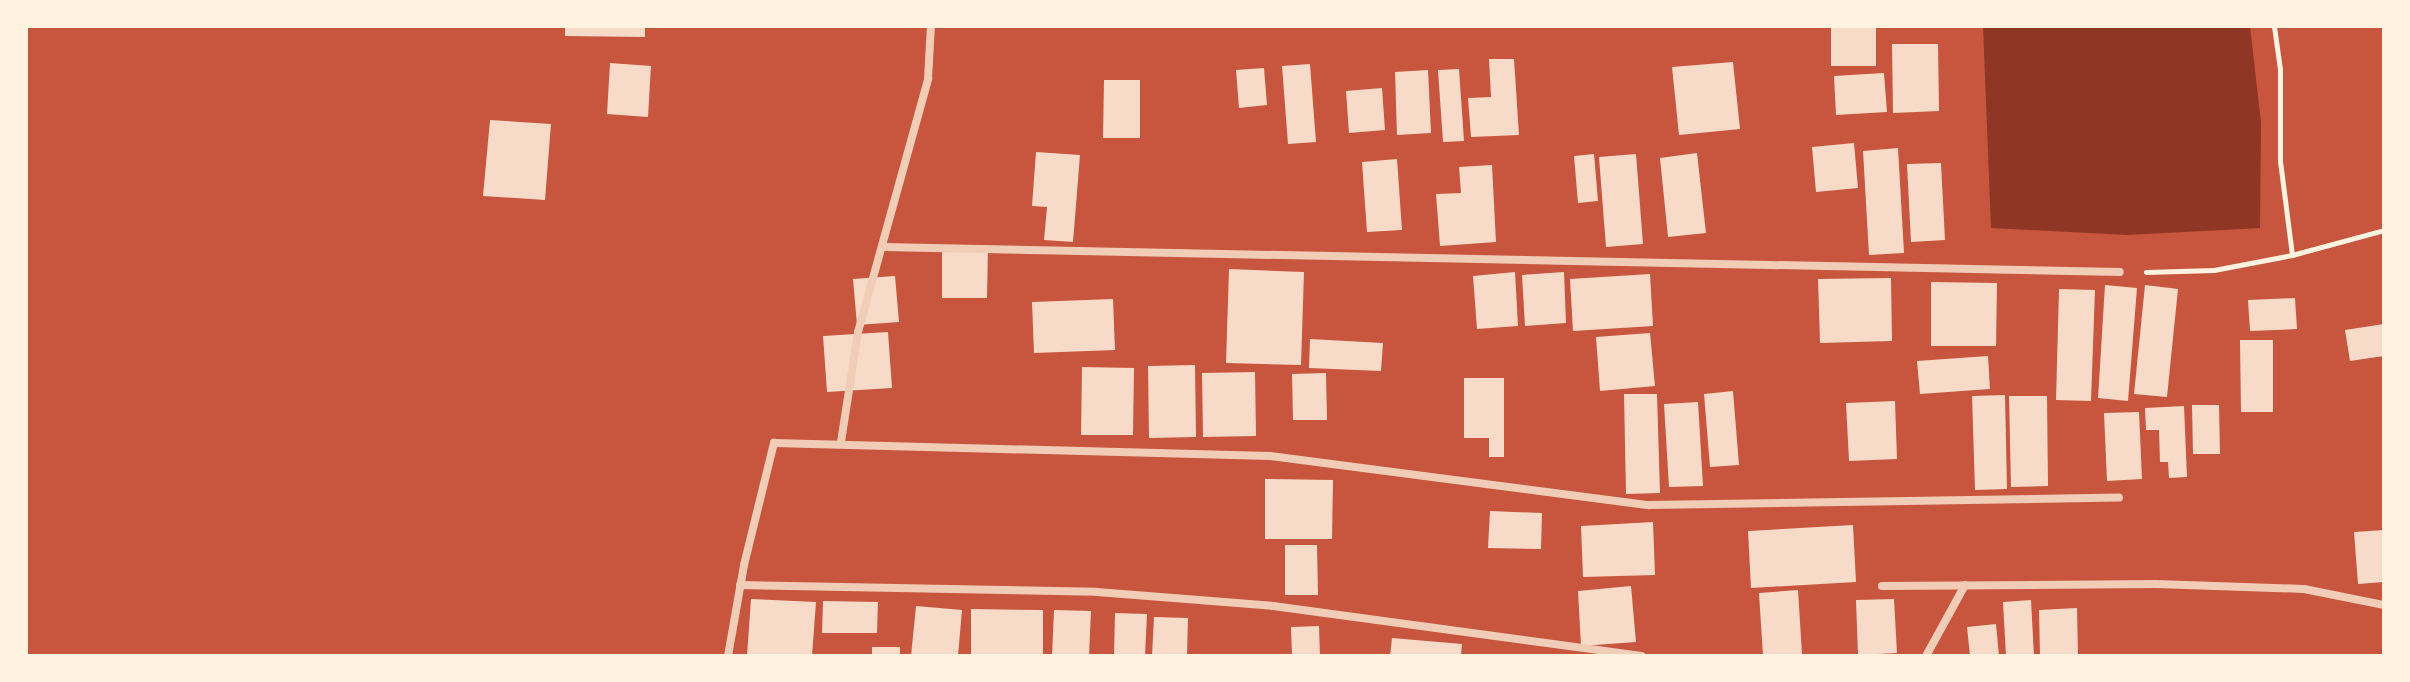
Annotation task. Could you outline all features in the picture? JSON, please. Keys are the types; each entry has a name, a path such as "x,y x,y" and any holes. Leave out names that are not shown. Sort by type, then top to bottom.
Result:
{"street":[{"path":"841,442 858,332 928,79 931,26"},
{"path":"883,247 2120,272"},
{"path":"728,656 740,585 774,443 841,442 1270,456 1649,505 2119,498"},
{"path":"1882,586 2156,584 2304,589 2384,605"},
{"path":"740,585 1126,595 1273,606 1642,656"},
{"path":"1926,656 1965,585"}],"path":[{"path":"2274,26 2280,69 2280,161 2292,255"},
{"path":"2120,272 2214,270 2292,255 2384,230"}],"shaded area":[{"path":"1983,26 2250,26 2261,122 2260,228 2127,235 1991,228"}],"building":[{"path":"565,26 645,26 645,37 565,36"},
{"path":"1831,26 1876,26 1876,66 1831,66"},
{"path":"1892,44 1938,44 1939,111 1893,113"},
{"path":"1489,59 1514,59 1519,135 1471,137 1468,98 1491,97"},
{"path":"1733,62 1740,129 1679,135 1672,67"},
{"path":"610,63 651,66 648,117 607,114"},
{"path":"1310,64 1316,142 1288,144 1282,66"},
{"path":"1264,68 1267,105 1239,108 1236,70"},
{"path":"1459,69 1464,141 1443,142 1438,70"},
{"path":"1428,70 1431,133 1397,135 1395,72"},
{"path":"1884,73 1887,112 1836,115 1834,76"},
{"path":"1104,80 1140,80 1140,138 1103,138"},
{"path":"1382,88 1385,130 1349,133 1346,91"},
{"path":"490,120 551,124 545,200 483,196"},
{"path":"1854,143 1858,188 1816,192 1812,147"},
{"path":"1898,148 1904,253 1869,255 1863,151"},
{"path":"1036,152 1080,155 1073,242 1044,240 1047,207 1032,206"},
{"path":"1697,153 1706,233 1668,237 1660,158"},
{"path":"1594,154 1598,201 1578,203 1574,156"},
{"path":"1636,154 1643,244 1606,247 1599,157"},
{"path":"1397,159 1402,230 1367,232 1362,162"},
{"path":"1941,163 1945,240 1911,242 1907,164"},
{"path":"1492,165 1496,242 1440,246 1436,194 1461,193 1459,167"},
{"path":"942,245 988,246 987,298 942,298"},
{"path":"1229,269 1304,272 1301,365 1226,363"},
{"path":"1515,272 1518,326 1477,329 1473,276"},
{"path":"1564,272 1566,323 1525,326 1522,275"},
{"path":"1650,274 1653,326 1573,331 1570,279"},
{"path":"895,276 899,322 857,325 853,279"},
{"path":"1891,278 1892,341 1820,343 1818,279"},
{"path":"1931,282 1997,283 1996,346 1931,346"},
{"path":"2105,285 2137,288 2128,401 2098,398"},
{"path":"2145,285 2178,289 2167,397 2134,394"},
{"path":"2059,289 2095,290 2091,401 2056,400"},
{"path":"2295,298 2297,329 2250,331 2248,300"},
{"path":"1113,299 1115,350 1034,353 1032,302"},
{"path":"2384,324 2384,356 2350,361 2345,330"},
{"path":"888,332 892,388 827,392 823,336"},
{"path":"1650,333 1655,386 1600,391 1596,337"},
{"path":"1310,339 1383,343 1381,371 1309,368"},
{"path":"2240,340 2273,340 2273,412 2241,412"},
{"path":"1988,356 1990,389 1920,394 1917,361"},
{"path":"1195,365 1196,437 1149,438 1148,366"},
{"path":"1082,367 1134,368 1133,435 1081,435"},
{"path":"1255,372 1256,436 1203,437 1202,373"},
{"path":"1326,373 1327,420 1293,420 1292,374"},
{"path":"1464,378 1504,378 1504,457 1489,457 1489,438 1464,438"},
{"path":"1733,391 1739,465 1710,467 1704,394"},
{"path":"1624,394 1657,394 1660,493 1626,494"},
{"path":"2005,395 2007,489 1975,490 1972,396"},
{"path":"2009,396 2047,396 2048,486 2011,487"},
{"path":"1895,401 1897,459 1849,461 1846,403"},
{"path":"1698,402 1703,486 1669,487 1664,404"},
{"path":"2192,405 2219,405 2220,454 2193,454"},
{"path":"2184,406 2187,477 2169,478 2168,462 2160,462 2159,430 2146,430 2145,408"},
{"path":"2139,412 2142,479 2107,481 2104,413"},
{"path":"1265,479 1333,480 1332,539 1265,539"},
{"path":"1490,511 1542,513 1541,549 1488,548"},
{"path":"1653,522 1655,575 1583,577 1581,526"},
{"path":"1853,525 1856,582 1751,588 1748,531"},
{"path":"2384,530 2384,582 2358,584 2354,532"},
{"path":"1285,545 1317,545 1318,595 1285,595"},
{"path":"1631,586 1636,642 1581,646 1578,591"},
{"path":"1798,590 1802,654 1763,656 1759,593"},
{"path":"751,599 816,602 812,656 747,656"},
{"path":"1894,599 1897,653 1858,655 1856,600"},
{"path":"2031,600 2034,656 2006,656 2003,602"},
{"path":"823,601 878,602 877,633 822,633"},
{"path":"916,606 962,610 958,656 911,656"},
{"path":"2077,608 2078,655 2040,656 2039,610"},
{"path":"971,609 1043,610 1043,656 971,656"},
{"path":"1054,610 1091,611 1089,656 1052,656"},
{"path":"1115,613 1147,614 1145,656 1114,656"},
{"path":"1154,617 1188,618 1187,656 1152,656"},
{"path":"1996,624 1999,656 1970,656 1967,627"},
{"path":"1319,626 1320,656 1292,656 1291,627"},
{"path":"1392,638 1462,644 1461,656 1390,656"},
{"path":"872,647 900,647 900,656 872,656"}]}
